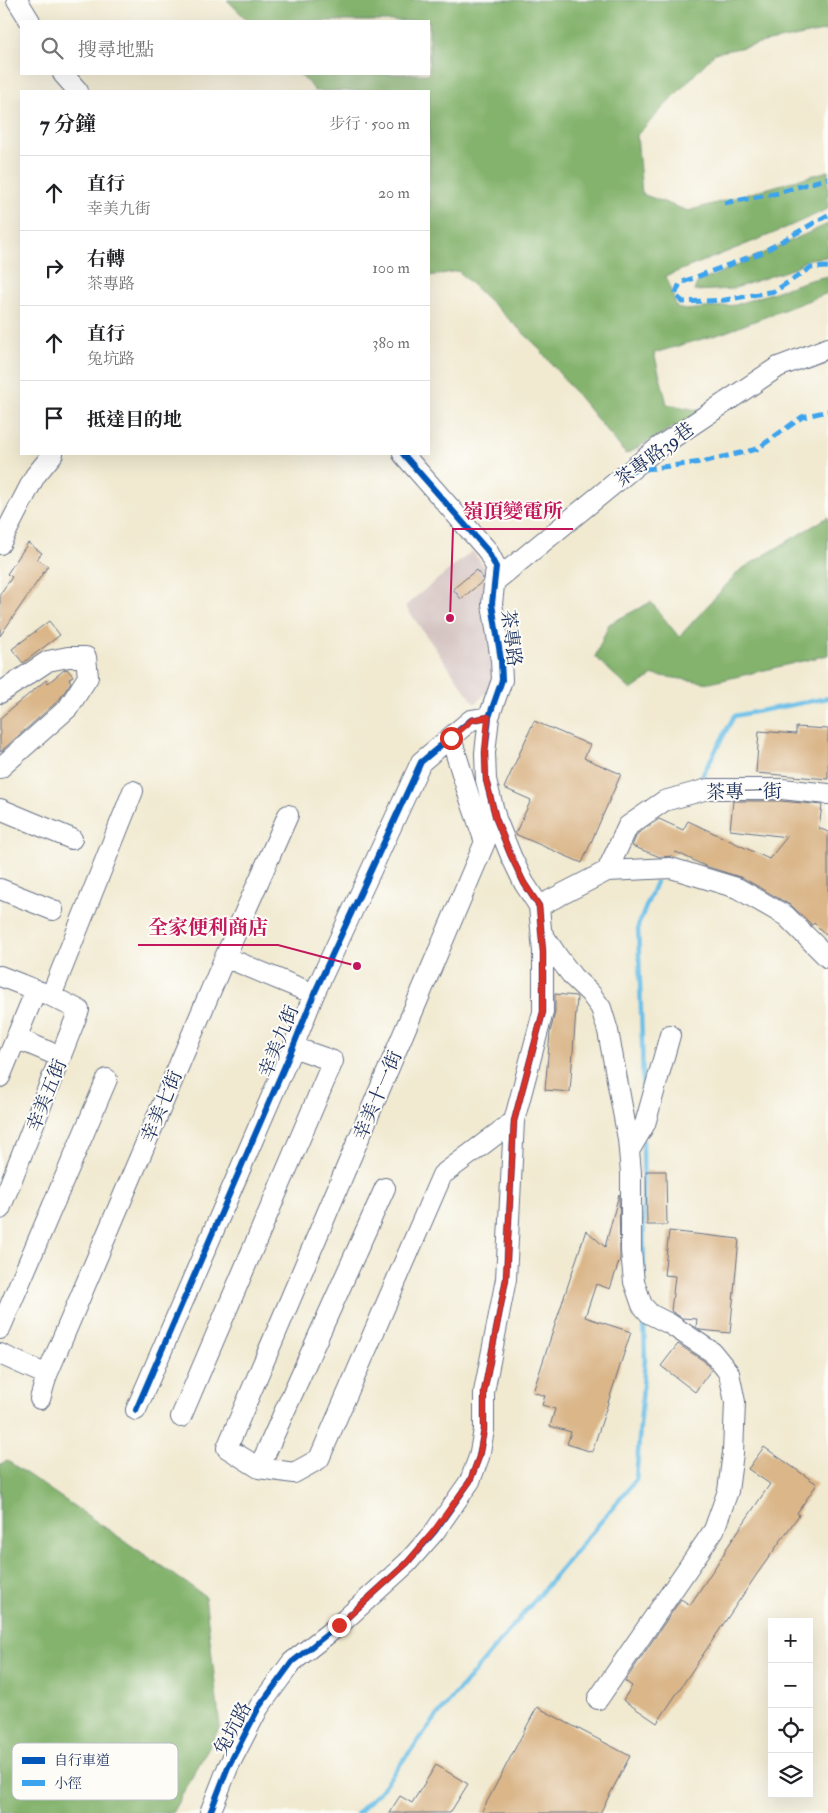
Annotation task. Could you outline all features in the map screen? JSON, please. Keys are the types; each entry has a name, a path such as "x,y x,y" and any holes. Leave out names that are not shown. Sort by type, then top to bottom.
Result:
{"street":[{"path":"17,0 29,20"},
{"path":"64,75 77,90"},
{"name":"茶專路39巷","path":"494,582 659,447 778,368 828,348"},
{"path":"0,544 35,476 52,455"},
{"name":"茶專路","path":"404,455 487,550 496,567 492,604 501,660 502,680 488,717 485,752 486,780 496,819 511,856 524,883 539,906"},
{"path":"0,693 48,661 68,657 86,657 88,677 68,708 0,768"},
{"name":"幸美九街","path":"136,1410 293,1047 314,994 422,762 472,720 488,717"},
{"name":"幸美十一街","path":"259,1468 227,1448 485,842 451,738"},
{"name":"茶專一街","path":"607,871 628,826 664,801 708,789 782,789 828,794"},
{"path":"0,1077 16,1038 43,993 133,791"},
{"path":"0,809 72,839"},
{"name":"幸美七街","path":"40,1399 47,1374 225,957 288,815"},
{"path":"539,906 607,871 671,868 738,888 786,916 828,958"},
{"path":"0,889 53,910"},
{"name":"兔坑路","path":"210,1813 228,1767 259,1707 292,1662 339,1625 407,1563 434,1531 470,1481 479,1457 484,1430 484,1392 506,1279 514,1121 543,1012 543,952 539,906"},
{"path":"541,932 573,977 590,993 601,1008 608,1031 629,1151 631,1173 631,1251 634,1282 642,1305 650,1314 670,1324 712,1352 729,1372 735,1402 733,1453 728,1491 714,1530 598,1700"},
{"path":"225,957 314,994"},
{"path":"0,976 43,993"},
{"name":"幸美五街","path":"0,1209 79,1010 43,993"},
{"path":"629,1151 645,1124 670,1035"},
{"path":"16,1038 60,1057"},
{"path":"181,1417 333,1061 293,1047"},
{"path":"0,1329 9,1284 107,1079"},
{"path":"385,1188 259,1468 294,1473 319,1459 442,1174 514,1121"},
{"path":"0,1354 47,1374"}],"shaded area":[{"path":"472,551 486,569 486,605 494,680 487,692 475,704 405,606"}],"green space":[{"path":"227,0 828,0 828,30 715,53 637,135 642,194 688,211 828,171 828,209 772,234 666,276 677,308 685,310 735,305 810,280 828,276 828,293 723,333 654,353 667,404 702,411 626,454 535,344 458,271 430,276 430,90 314,90 300,75 430,75 430,20 247,20"},
{"path":"828,224 828,257 809,259 792,269 732,289 694,291 697,283"},
{"path":"828,517 828,655 710,683 653,675 631,690 595,657 609,624 651,602 679,637 740,570"},
{"path":"8,1461 205,1596 220,1727 172,1813 0,1813 0,1464"}],"building":[{"path":"28,543 42,553 37,559 48,566 0,636 0,594 12,577 7,574"},
{"path":"476,570 483,578 483,581 461,599 453,589"},
{"path":"49,621 60,635 23,663 12,649"},
{"path":"67,669 73,676 69,679 71,682 59,700 0,752 0,718 46,680 48,683"},
{"path":"534,721 590,745 584,758 621,774 582,863 515,834 531,800 504,788"},
{"path":"796,727 828,729 828,779 756,773 759,731 796,734"},
{"path":"733,801 781,801 822,805 819,828 828,832 828,937 792,906 743,878 705,866 676,852 672,856 660,857 632,846 637,834 659,819 683,830 688,821 769,859 787,837 730,830"},
{"path":"555,994 576,996 577,998 570,1092 545,1090 550,1033 555,1012"},
{"path":"646,1171 666,1171 667,1225 647,1225"},
{"path":"619,1194 620,1259 610,1289 596,1284 585,1317 631,1332 592,1452 567,1444 571,1432 550,1426 555,1409 542,1405 545,1396 533,1392 586,1230 605,1247"},
{"path":"669,1231 739,1239 730,1333 700,1330 696,1327 697,1319 682,1318 671,1311 675,1276 664,1275"},
{"path":"678,1344 704,1361 711,1370 695,1392 661,1366"},
{"path":"764,1447 817,1484 797,1513 799,1515 657,1723 623,1700 632,1686 625,1681 681,1599 690,1605 770,1484 748,1469"},
{"path":"537,1707 630,1756 600,1813 481,1813"},
{"path":"436,1765 468,1784 450,1813 389,1813 400,1796 412,1803"}],"waterway":[{"path":"702,776 734,716 828,698"},
{"path":"643,1101 638,926 656,882"},
{"path":"643,1141 644,1286"},
{"path":"357,1813 379,1792 438,1715 636,1480 645,1359 644,1316"}],"marked path":[{"path":"724,203 774,194 828,178"},
{"path":"828,215 763,252 680,283 675,295 683,302 725,300 775,291 810,268 828,267"},
{"path":"630,471 702,462 757,449 802,417 828,411"}],"cycle path":[{"path":"210,1813 228,1767 259,1707 292,1662 339,1625 407,1563 435,1531 470,1481 479,1457 484,1430 484,1392 506,1279 514,1121 543,1012 543,952 539,906 524,883 511,856 496,819 486,780 485,753 489,717 502,680 501,660 492,604 496,567 487,550 404,455"},
{"path":"136,1410 293,1047 314,994 421,762 471,720 489,717"}],"place":[{"name":"嶺頂變電所","path":"450,618"},
{"name":"全家便利商店","path":"357,966"}],"route":[{"path":"339,1625 407,1563 434,1531 470,1481 479,1457 484,1430 484,1392 506,1279 514,1121 543,1012 543,952 539,906 524,883 496,819 486,780 485,752 488,717 472,720 451,738"}]}
